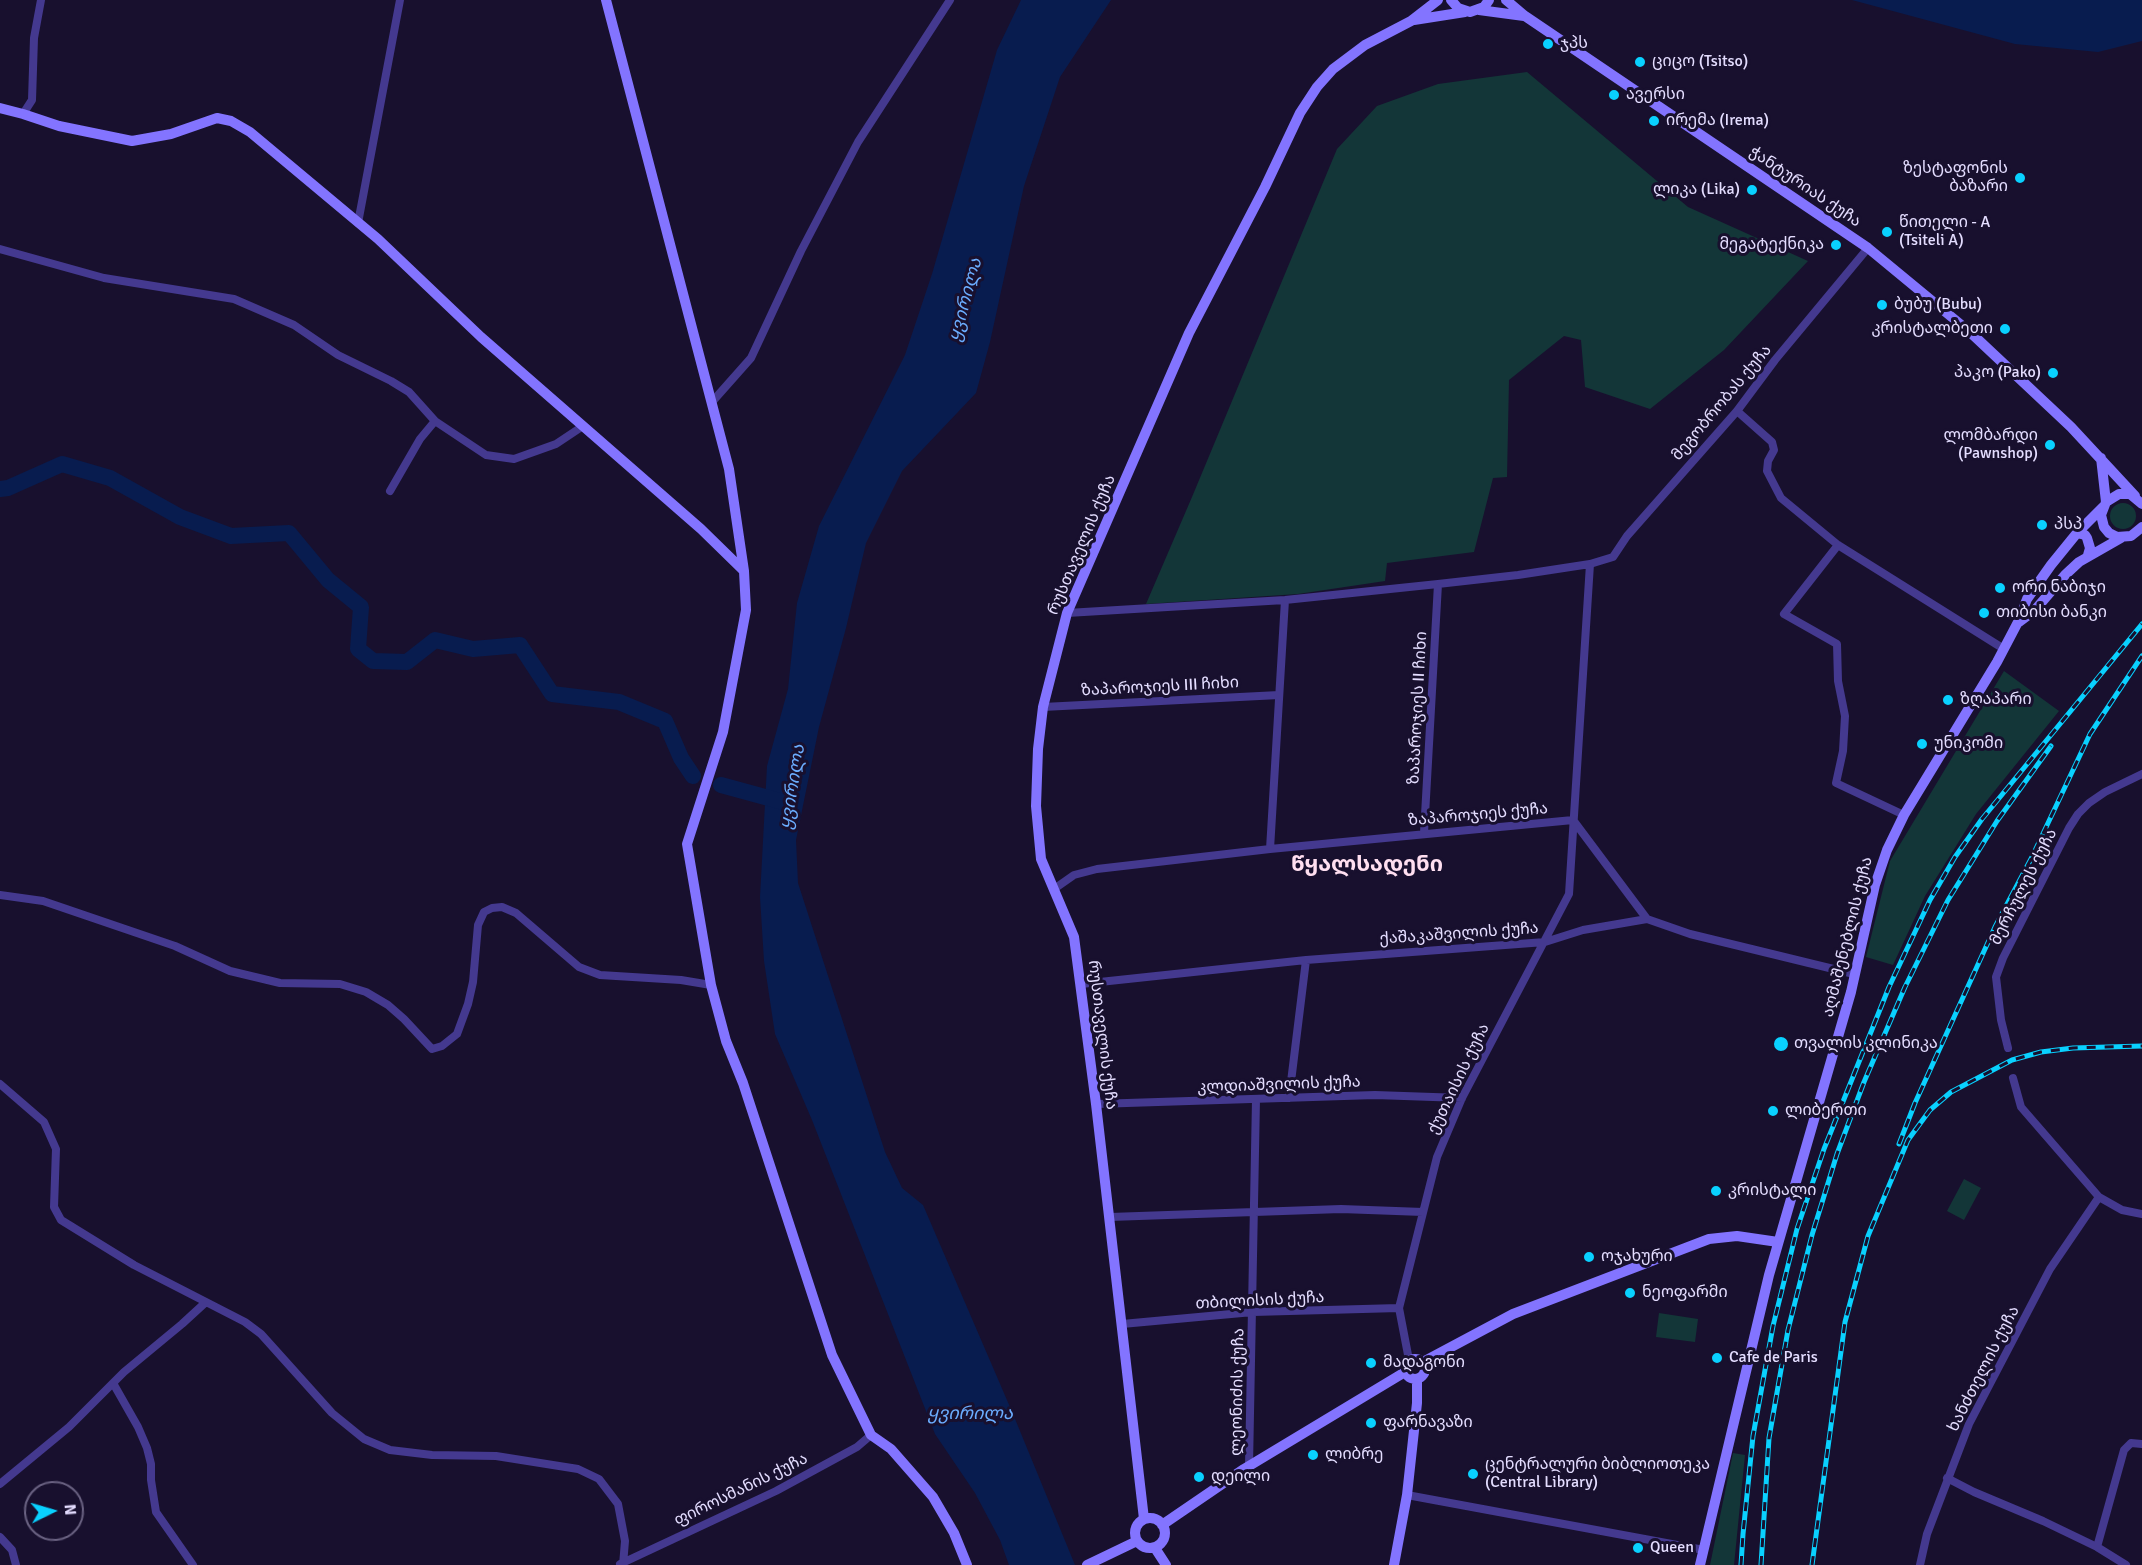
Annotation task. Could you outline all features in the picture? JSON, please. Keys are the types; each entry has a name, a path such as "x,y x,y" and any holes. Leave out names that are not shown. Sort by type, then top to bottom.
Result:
{"street":[{"path":"23,114 32,100 34,38 41,0"},
{"path":"358,223 400,0"},
{"path":"606,0 729,469 744,571 746,610 723,732 687,844 711,985 726,1041 743,1083 832,1355 870,1435 891,1449 933,1497 954,1533 967,1565"},
{"path":"712,402 751,358 801,251 858,142 950,0"},
{"name":"რუსთაველის ქუჩა","path":"1144,1520 1110,1217 1074,937 1041,859 1036,807 1038,749 1043,707 1068,613 1189,333 1265,187 1300,113 1317,87 1333,69 1365,45 1410,21 1438,0"},
{"path":"1451,0 1465,12"},
{"path":"1479,10 1489,0"},
{"name":"ჭანტურიას ქუჩა","path":"1506,0 1525,16 1868,248 1971,333 2071,427 2138,500"},
{"name":"რუსთაველის ქუჩა","path":"1410,21 1479,10"},
{"name":"ჭანტურიას ქუჩა","path":"1479,10 1525,16"},
{"path":"0,108 58,126 132,141 171,134 218,118 231,121 250,132 358,223 481,337 701,529 744,571"},
{"name":"მეგობრობას ქუჩა","path":"1590,564 1613,557 1626,536 1737,411 1775,360 1868,248"},
{"path":"0,249 104,278 234,299 294,325 338,355 409,392 435,421 486,455 514,459 556,444 583,426"},
{"path":"1737,411 1772,441 1774,450 1768,461 1767,471 1781,498 1838,545 2004,649"},
{"path":"390,491 420,439 435,421"},
{"path":"2101,458 2104,504 2101,519 2109,533 2121,538"},
{"path":"2104,504 2119,494 2138,500"},
{"name":"აღმაშენებლის ქუჩა","path":"1700,1565 1769,1275 1851,992 1875,885 1887,850 1904,815 2004,649 2019,622 2027,600 2051,565 2104,504"},
{"name":"აღმაშენებლის ქუჩა","path":"2019,622 2035,610 2065,574 2088,555 2121,538 2140,532"},
{"path":"2077,533 2087,538 2090,548 2088,555"},
{"path":"1838,545 1784,614 1837,644 1838,681 1845,716 1843,751 1836,783 1904,815"},
{"path":"1068,613 1285,600 1518,575 1590,564"},
{"name":"ქუთაისის ქუჩა","path":"1409,1360 1399,1308 1437,1156 1461,1098 1569,894 1590,564"},
{"name":"ზაპაროჯიეს II ჩიხი","path":"1424,833 1438,584"},
{"path":"1270,849 1285,600"},
{"name":"ზაპაროჯიეს III ჩიხი","path":"1043,707 1279,695"},
{"name":"მერჩულეს ქუჩა","path":"2008,1048 2001,1020 1996,977 2003,958 2078,814 2105,792 2142,774"},
{"name":"ზაპაროჯიეს ქუჩა","path":"1054,889 1074,875 1097,869 1424,833 1573,820 1647,920"},
{"path":"0,894 43,901 175,946 230,971 280,983 340,984 366,992 388,1005 432,1049 442,1046 457,1034 473,982 478,925 484,912 492,908 502,907 516,912 579,967 600,975 711,985"},
{"path":"1647,920 1734,945 1854,974"},
{"name":"ქაშაკაშვილის ქუჩა","path":"1081,984 1306,960 1545,942 1583,930 1647,920"},
{"path":"1289,1098 1306,960"},
{"path":"2013,1078 2021,1107 2099,1197 2122,1210 2142,1214"},
{"path":"0,1084 4,1093 44,1122 56,1149 54,1207 61,1220 134,1265 245,1322 261,1334 332,1413 364,1439 390,1450 432,1455 496,1456 578,1469 599,1479 618,1504 625,1540 621,1564"},
{"name":"კლდიაშვილის ქუჩა","path":"1096,1104 1375,1095 1461,1098"},
{"name":"ლეონიძის ქუჩა","path":"1249,1466 1256,1099"},
{"name":"ხანძთელის ქუჩა","path":"1920,1565 1927,1534 1969,1424 2050,1269 2099,1197"},
{"path":"1110,1217 1341,1209 1423,1212"},
{"path":"1423,1362 1513,1314 1709,1239 1737,1236 1778,1242"},
{"path":"0,1484 69,1426 124,1372 206,1302"},
{"name":"თბილისის ქუჩა","path":"1122,1324 1253,1312 1399,1308"},
{"path":"1394,1565 1407,1495 1417,1402 1417,1379 1425,1372 1423,1362 1416,1358 1409,1360 1405,1372 1410,1378 1417,1379"},
{"path":"1162,1525 1249,1466 1405,1372"},
{"path":"113,1383 147,1448 156,1512 193,1565"},
{"name":"ფიროსმანის ქუჩა","path":"621,1564 776,1491 857,1447 870,1435"},
{"path":"2097,1548 2124,1450 2131,1443 2142,1444"},
{"path":"1947,1478 2097,1548 2126,1565"},
{"path":"1407,1495 1704,1550"},
{"path":"1154,1519 1162,1525 1164,1530 1163,1540 1155,1548 1144,1547 1137,1541 1135,1531 1140,1522 1144,1520 1154,1519"},
{"path":"0,1537 12,1550 16,1565"},
{"path":"1087,1565 1137,1541"},
{"path":"1155,1548 1166,1565"}],"green space":[{"path":"1527,72 1688,207 1808,261 1724,350 1650,409 1585,387 1581,340 1564,336 1509,380 1507,477 1493,478 1474,552 1387,563 1385,581 1298,594 1146,604 1337,149 1377,106 1438,84"},
{"path":"2123,503 2132,507 2136,516 2132,525 2123,529 2114,525 2110,516 2114,507"},
{"path":"2004,671 2059,711 1976,814 1925,896 1893,965 1866,957 1890,861"},
{"path":"1964,1179 1981,1188 1964,1220 1947,1211"},
{"path":"1659,1313 1698,1319 1695,1342 1656,1337"},
{"path":"1733,1453 1745,1455 1734,1565 1710,1565"}],"water":[{"name":"ყვირილა","path":"1021,0 1111,0 1060,77 1024,186 990,342 976,393 902,471 866,543 819,727 796,840 798,883 885,1152 902,1188 923,1205 1075,1565 1009,1565 1000,1540 975,1493 935,1434 812,1120 775,1034 764,961 760,897 767,766 788,689 797,603 819,526 905,355 932,274 997,50"},
{"path":"1852,0 2142,0 2142,41 2098,52 2015,44"}],"waterway":[{"path":"0,489 8,488 62,464 110,478 180,517 231,536 289,533 328,580 361,607 358,649 373,661 407,662 435,640 473,649 520,645 552,694 619,702 665,721 681,758 693,776"},
{"path":"721,785 787,803"}],"railway":[{"path":"1741,1565 1753,1436 1773,1326 1797,1229 1824,1149 1889,987 1930,900 1955,857 1982,819 2142,624"},
{"path":"1899,1144 1915,1103 1995,927 2032,857 2090,734 2142,656"},
{"path":"1761,1565 1769,1438 1788,1330 1812,1235 1837,1154 1864,1082 1905,987 1948,900 1997,821 2051,746"},
{"path":"1812,1565 1845,1322 1868,1236 1908,1140 1930,1110 1951,1092 2012,1060 2041,1052 2073,1048 2142,1046"}],"place":[{"name":"ჯპს","path":"1548,44"},
{"name":"ციცო (Tsitso)","path":"1640,62"},
{"name":"ავერსი","path":"1614,95"},
{"name":"ირემა (Irema)","path":"1654,121"},
{"name":"ზესტაფონის ბაზარი","path":"2020,178"},
{"name":"ლიკა (Lika)","path":"1752,190"},
{"name":"წითელი - A (Tsiteli A)","path":"1887,232"},
{"name":"მეგატექნიკა","path":"1836,245"},
{"name":"ბუბუ (Bubu)","path":"1882,305"},
{"name":"კრისტალბეთი","path":"2005,329"},
{"name":"პაკო (Pako)","path":"2053,373"},
{"name":"ლომბარდი (Pawnshop)","path":"2050,445"},
{"name":"პსპ","path":"2042,525"},
{"name":"ორი ნაბიჯი","path":"2000,588"},
{"name":"თიბისი ბანკი","path":"1984,613"},
{"name":"ზღაპარი","path":"1948,700"},
{"name":"უნიკომი","path":"1922,744"},
{"name":"თვალის კლინიკა","path":"1781,1044"},
{"name":"ლიბერთი","path":"1773,1111"},
{"name":"კრისტალი","path":"1716,1191"},
{"name":"ოჯახური","path":"1589,1257"},
{"name":"ნეოფარმი","path":"1630,1293"},
{"name":"Cafe de Paris","path":"1717,1358"},
{"name":"მადაგონი","path":"1371,1363"},
{"name":"ფარნავაზი","path":"1371,1423"},
{"name":"ლიბრე","path":"1313,1455"},
{"name":"ცენტრალური ბიბლიოთეკა (Central Library)","path":"1473,1474"},
{"name":"დეილი","path":"1199,1477"},
{"name":"Queen","path":"1638,1548"}],"district":[{"name":"წყალსადენი","path":"1367,865"}]}
